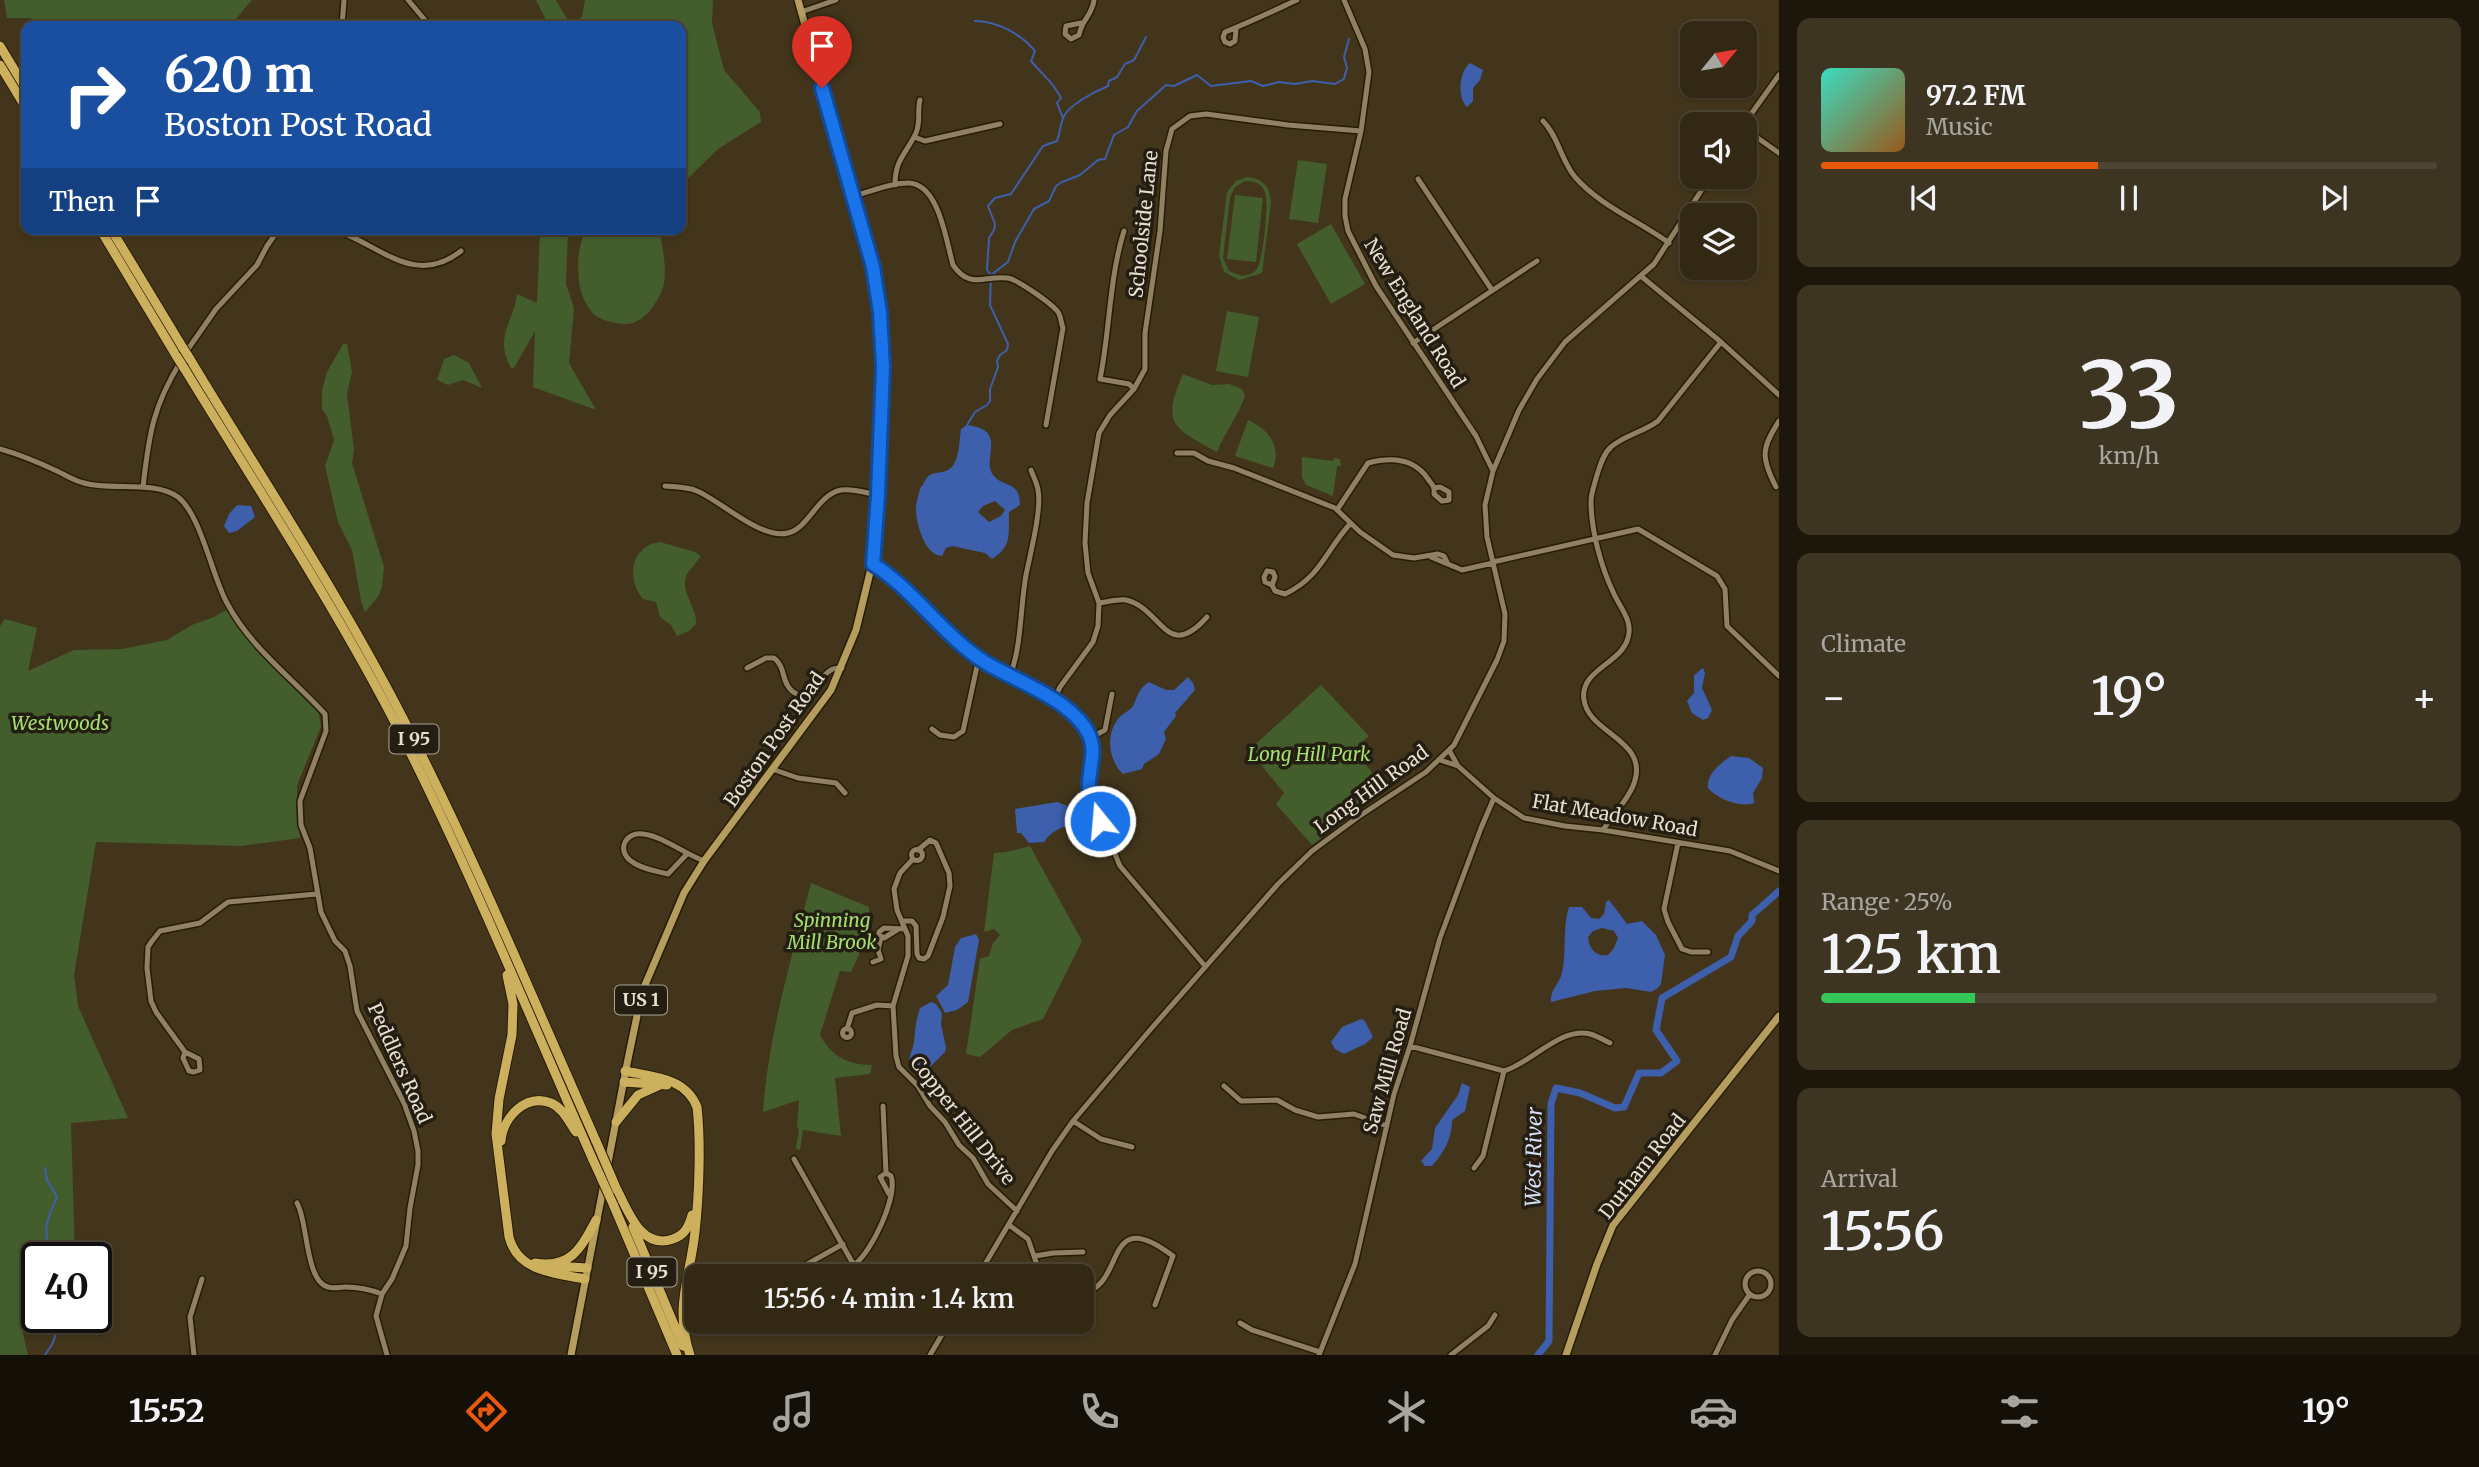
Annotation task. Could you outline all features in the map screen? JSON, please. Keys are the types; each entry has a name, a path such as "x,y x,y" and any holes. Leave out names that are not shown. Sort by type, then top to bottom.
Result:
{"highway":[{"path":"0,46 21,81"},
{"path":"0,65 21,100"},
{"name":"I 95","path":"104,235 345,633 383,701 437,809 613,1204 677,1355"},
{"name":"I 95","path":"115,235 353,628 410,731 447,806 688,1355"},
{"path":"503,957 513,1004 512,1035 499,1099 496,1134 511,1248 524,1263 585,1279"},
{"path":"625,1071 678,1083 693,1097 697,1107 696,1217 683,1295 688,1355"},
{"path":"617,1190 643,1235 654,1240 676,1238 684,1233 689,1225 692,1213 693,1106 679,1089 666,1085 624,1082"},
{"path":"616,1122 638,1094 656,1086 666,1085"},
{"path":"587,1268 538,1264 528,1261 520,1254 513,1237 501,1140 507,1120 515,1110 526,1104 540,1101 552,1103 562,1111 593,1160"},
{"path":"538,1264 558,1264 570,1258 581,1249 596,1220"}],"main road":[{"name":"Boston Post Road","path":"571,1355 642,992 684,893 704,861 831,690 856,630 873,564 883,367 875,274 798,0"},
{"name":"Durham Road","path":"1566,1355 1597,1264 1614,1225 1779,1016"}],"street":[{"path":"342,21 344,0"},
{"path":"408,0 426,21"},
{"path":"802,12 836,0"},
{"path":"1081,23 1091,11 1094,0"},
{"path":"1236,29 1297,0"},
{"name":"New England Road","path":"1344,0 1368,63 1368,91 1362,131 1346,191 1346,222 1367,271 1476,436 1493,471"},
{"path":"1754,112 1779,75"},
{"path":"895,185 898,162 914,137 919,120 920,100"},
{"name":"Schoolside Lane","path":"1054,700 1060,687 1093,642 1098,626 1099,603 1088,573 1085,542 1087,503 1099,433 1134,389 1145,369 1145,333 1160,231 1166,151 1172,129 1189,116 1206,114 1362,131"},
{"path":"1543,121 1551,131 1568,168 1584,187 1669,243"},
{"path":"914,137 925,141 1000,124"},
{"path":"1757,137 1779,153"},
{"path":"1418,179 1492,290"},
{"path":"853,196 908,182 927,191 934,200 953,265 960,274 980,281 1010,278 1048,302 1059,313 1063,328 1046,425"},
{"name":"Long Hill Road","path":"985,1264 1052,1151 1073,1121 1284,877 1312,851 1440,760 1458,738 1504,641 1505,614 1485,513 1493,471 1523,402 1549,362 1574,334 1642,277 1669,243 1703,189"},
{"name":"Schoolside Lane","path":"1124,231 1116,263 1100,379 1129,384 1134,389"},
{"path":"143,486 149,432 171,377 216,309 249,276 275,235"},
{"path":"346,235 396,261 415,265 442,264 461,251"},
{"path":"1413,343 1537,261"},
{"path":"1642,277 1721,342 1779,395"},
{"path":"1603,830 1633,786 1636,772 1626,744 1591,718 1586,713 1584,704 1583,694 1589,679 1622,651 1629,634 1627,617 1613,593 1595,538 1590,498 1605,453 1612,446 1648,429 1658,421 1721,342"},
{"path":"1776,487 1767,468 1764,452 1779,421"},
{"name":"Peddlers Road","path":"0,449 21,455 82,483 143,486 176,495 185,504 195,522 227,603 263,653 299,686 325,715 326,731 300,801 301,825 310,848 317,894 327,928 345,951 357,1011 404,1104 418,1151 406,1246 392,1279 382,1294 376,1316 387,1355"},
{"path":"1177,453 1194,453 1208,461 1234,468 1338,510 1350,524 1393,555 1414,558 1431,556 1462,570 1638,528 1717,576 1725,589 1727,626 1779,676"},
{"path":"1338,510 1368,463 1382,460 1415,464 1434,488"},
{"path":"1010,676 1024,605 1025,578 1039,491 1031,470"},
{"path":"666,486 698,491 750,523 771,532 789,533 803,524 831,493 844,489 878,495"},
{"path":"1272,585 1275,591 1285,594 1297,589 1316,573 1350,524"},
{"path":"873,564 894,578 979,657 1054,700 1078,718 1090,738 1093,750 1089,784 1091,798 1120,866 1205,966"},
{"path":"1099,603 1126,600 1144,611 1167,632 1182,636 1194,632 1207,617"},
{"path":"932,729 940,735 954,737 963,731 979,657"},
{"path":"747,668 766,658 774,658 781,666 787,686 800,695 806,695 813,691 828,671 842,668"},
{"path":"1090,738 1105,730 1112,695"},
{"name":"Flat Meadow Road","path":"1449,750 1458,766 1494,798 1524,818 1730,851 1779,871"},
{"name":"Flat Meadow Road","path":"1440,760 1458,766"},
{"path":"772,769 798,778 836,783 845,793"},
{"name":"Saw Mill Road","path":"1320,1353 1354,1264 1394,1094 1440,938 1494,798"},
{"path":"686,855 668,874 632,862 624,851 624,844 632,834 644,834 704,861"},
{"name":"Copper Hill Drive","path":"902,921 912,921 916,926 917,954 924,959 928,956 940,925 951,880 936,843 930,841 918,850 922,854 921,859 913,859 897,880 894,889 894,900 905,929 908,936 908,956 893,1006 896,1056 899,1067 918,1086 959,1144 973,1158 988,1184 1017,1211"},
{"path":"1678,843 1665,915 1682,949 1708,952"},
{"path":"185,1052 151,1001 147,968 148,947 160,931 200,923 228,902 317,894"},
{"path":"873,962 881,959 878,950 881,937 879,932 905,929"},
{"path":"847,1029 852,1013 877,1005 893,1006"},
{"path":"1410,1045 1504,1071 1516,1067 1568,1034 1588,1033 1610,1043"},
{"path":"1474,1168 1483,1156 1504,1071"},
{"path":"1224,1086 1241,1101 1277,1100 1295,1110 1318,1117 1354,1114 1387,1126"},
{"path":"855,1264 881,1227 893,1187 892,1180 886,1173 883,1106"},
{"path":"1073,1121 1101,1139 1132,1147"},
{"path":"794,1158 853,1264"},
{"path":"886,1173 880,1177 889,1194"},
{"path":"297,1203 303,1212 305,1240 319,1280 327,1287 369,1289 382,1294"},
{"path":"1009,1225 1028,1239 1037,1264"},
{"path":"1094,1289 1102,1283 1122,1244 1135,1238 1145,1239 1172,1256 1155,1305"},
{"path":"807,1264 842,1244"},
{"path":"1035,1256 1083,1252"},
{"path":"1758,1271 1767,1275 1771,1284 1768,1292 1761,1297 1750,1294 1745,1285 1748,1275 1758,1271"},
{"path":"194,1355 190,1317 202,1279"},
{"path":"1715,1355 1732,1320 1750,1294"},
{"path":"1451,1355 1488,1326 1495,1315"},
{"path":"1240,1322 1252,1330 1320,1353"},
{"path":"931,1355 942,1334"}],"green space":[{"path":"4,0 252,0 234,21 36,21 30,18 7,18"},
{"path":"536,0 556,0 568,21 546,21"},
{"path":"585,0 713,0 712,23 724,70 760,112 761,122 718,149 686,180 686,21 575,21 582,17"},
{"path":"1298,160 1327,164 1318,223 1289,219"},
{"path":"1247,177 1261,181 1269,191 1271,202 1262,273 1239,280 1224,272 1219,255 1227,192 1236,181","holes":["1245,181 1258,184 1264,190 1266,217 1257,269 1242,276 1229,271 1223,258 1230,197 1235,187"]},
{"path":"1235,195 1263,198 1256,262 1227,259"},
{"path":"1331,224 1365,284 1331,304 1297,244"},
{"path":"540,235 568,235 566,284 574,308 569,363 596,410 533,387 535,331 514,368 511,368 506,357 504,338 517,294 537,303"},
{"path":"583,235 660,235 665,276 660,295 645,316 622,324 594,314 586,304 579,283 578,260"},
{"path":"1227,311 1259,317 1248,377 1216,371"},
{"path":"343,344 347,344 352,372 347,394 354,450 352,463 384,567 382,587 365,612 352,550 338,522 325,466 334,440 327,416 322,409 322,390 327,372"},
{"path":"454,355 469,363 482,388 463,380 448,385 437,380 444,359"},
{"path":"1183,374 1212,385 1229,384 1242,389 1245,396 1217,452 1190,437 1175,423 1173,404"},
{"path":"1248,420 1262,428 1271,439 1276,452 1273,468 1235,456"},
{"path":"1302,457 1333,461 1334,458 1340,459 1341,466 1337,466 1333,496 1306,485 1302,477"},
{"path":"660,542 701,556 685,581 696,624 689,631 677,636 671,625 660,617 656,602 643,599 634,582 634,564 638,556 650,544"},
{"name":"Westwoods","path":"226,610 256,649 302,692 319,713 321,727 297,785 300,838 242,846 96,842 74,975 78,1006 128,1118 71,1123 75,1242 21,1242 21,1333 28,1355 0,1355 0,626 5,619 37,628 28,671 74,650 122,649 167,640 192,625"},
{"name":"Long Hill Park","path":"1321,685 1369,736 1353,750 1387,790 1312,845 1276,804 1284,793 1249,750"},
{"path":"1030,846 1082,941 1043,1019 1012,1030 980,1057 966,1054 980,959 989,956 993,943 1000,935 994,929 984,932 994,853"},
{"name":"Spinning Mill Brook","path":"811,883 869,907 864,944 851,972 840,971 820,1035 829,1049 841,1058 872,1065 870,1074 835,1078 841,1136 803,1130 800,1150 796,1149 799,1100 763,1112 775,1026"}],"water":[{"path":"1470,63 1483,70 1480,80 1473,88 1473,101 1467,107 1462,97 1461,85 1463,72"},
{"path":"967,425 987,433 991,439 990,468 993,475 1014,488 1019,497 1020,505 1009,512 1006,544 992,559 985,553 952,546 946,548 942,556 936,554 923,539 918,524 916,508 920,488 930,475 946,471 954,464 961,429","holes":["995,501 1005,510 1001,516 989,522 978,512 983,506"]},
{"path":"237,505 251,506 255,517 237,531 229,533 224,526"},
{"path":"1703,668 1705,673 1702,688 1712,710 1708,718 1703,720 1692,713 1687,701 1694,693 1694,675"},
{"path":"1188,677 1195,690 1175,713 1176,716 1164,732 1166,739 1159,754 1144,764 1142,769 1123,774 1114,762 1110,748 1111,733 1118,719 1133,706 1141,689 1149,682 1166,690 1174,690"},
{"path":"1731,756 1749,758 1763,768 1762,778 1753,793 1754,803 1729,802 1708,788 1709,778"},
{"path":"1057,802 1070,807 1077,821 1075,825 1057,830 1044,842 1029,843 1021,833 1017,833 1015,809"},
{"path":"1609,900 1627,924 1642,921 1656,935 1665,955 1661,984 1651,992 1626,988 1595,991 1551,1002 1563,969 1569,907 1582,907 1591,918 1599,919 1604,914 1606,902","holes":["1602,928 1614,931 1618,938 1608,955 1600,955 1594,951 1588,937 1593,931"]},
{"path":"976,934 979,940 968,1002 957,1010 945,1013 936,996 948,985 955,947 961,938"},
{"path":"931,1002 936,1004 942,1013 941,1024 946,1048 922,1075 911,1068 909,1061 920,1008"},
{"path":"1361,1019 1365,1021 1373,1037 1344,1054 1335,1049 1331,1042 1342,1027"},
{"path":"1462,1083 1470,1087 1465,1111 1452,1120 1449,1139 1441,1155 1432,1166 1425,1166 1421,1161 1432,1149 1435,1128 1458,1095"}],"waterway":[{"path":"975,21 992,23 1008,30 1023,39 1035,51 1031,61 1051,82 1061,98 1057,103 1063,118"},
{"path":"991,275 987,270 989,238 995,224 988,206 995,198 1011,194 1043,146 1057,141 1062,121 1070,108 1108,86 1109,81 1117,77 1125,64 1134,60 1146,37"},
{"path":"967,425 975,412 990,401 997,361 1007,350 1008,344 990,305 991,275 1008,262 1015,242 1034,209 1049,201 1056,186 1080,175 1098,160 1105,159 1114,135 1128,127 1137,111 1166,85 1174,86 1197,75 1211,86 1251,81 1263,86 1279,82 1295,84 1312,81 1335,84 1344,79 1347,68 1344,57 1349,39"},
{"name":"West River","path":"1538,1355 1549,1341 1551,1104 1556,1088 1580,1093 1615,1108 1624,1107 1639,1073 1661,1073 1677,1061 1656,1030 1662,998 1731,957 1738,936 1752,921 1752,915 1779,891"},
{"path":"45,1168 47,1180 57,1197 46,1228 48,1242"},
{"path":"45,1355 55,1333"}],"route":[{"path":"822,88 877,282 883,367 873,564 894,578 955,638 984,662 1054,700 1078,718 1090,736 1093,750 1089,784 1100,821"}]}
